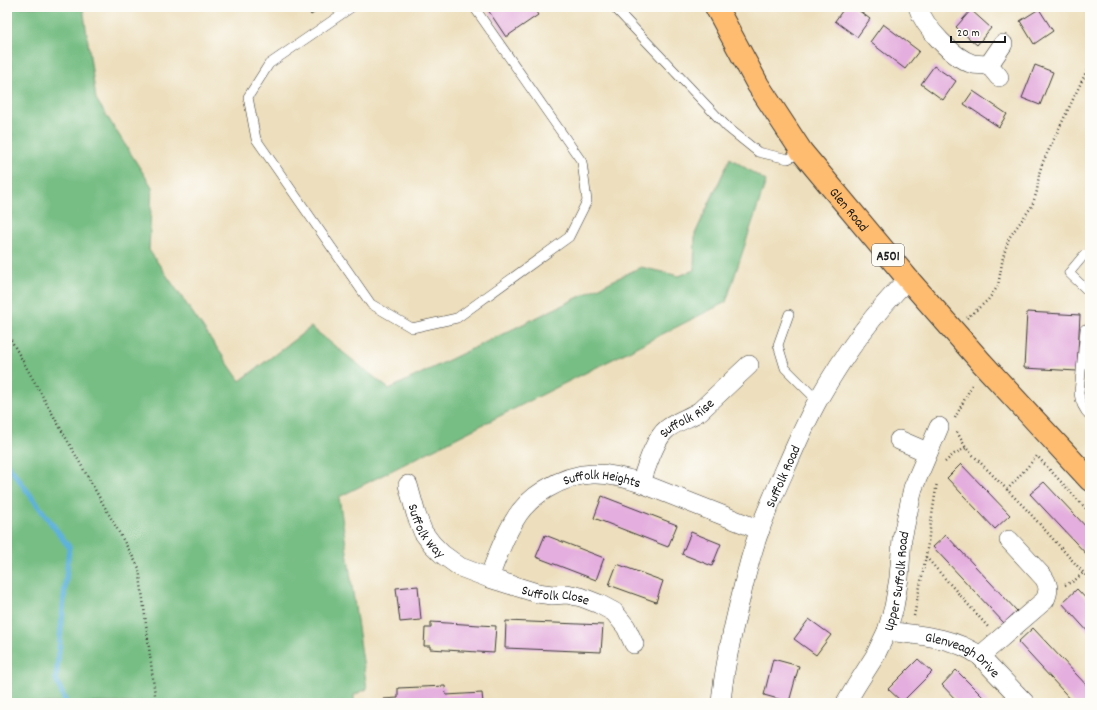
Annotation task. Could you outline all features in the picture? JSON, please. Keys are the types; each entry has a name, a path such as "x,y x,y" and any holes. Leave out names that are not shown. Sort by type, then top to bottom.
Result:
{"main road":[{"name":"Glen Road","path":"716,7 758,85 802,152 908,279 982,363 1090,480"}],"street":[{"path":"918,7 928,28 939,40 959,57 972,64 993,71 1004,44"},
{"name":"Suffolk Road","path":"721,703 723,678 732,630 746,575 760,530 775,493 818,401 832,377 885,302 908,279"},
{"name":"Suffolk Rise","path":"641,483 658,440 666,430 679,421 693,416 700,411 749,365"},
{"name":"Upper Suffolk Road","path":"846,703 875,656 887,632 894,607 899,578 902,539 912,488 928,452 946,423"},
{"path":"899,440 928,452"},
{"name":"Suffolk Heights","path":"488,578 514,520 525,506 544,490 573,476 589,474 623,477 760,530"},
{"name":"Suffolk Way","path":"408,485 423,532 442,554 460,567"},
{"path":"980,656 1045,600 1048,592 1048,585 1044,578 1009,540"},
{"name":"Suffolk Close","path":"460,567 488,578 537,593 552,595 567,594 582,597 598,604 614,612 626,627 634,644"},
{"name":"Glenveagh Drive","path":"887,632 910,633 938,638 973,651 980,656 1025,703"}],"lane":[{"path":"352,7 269,64 248,97 256,140 371,304 412,328 457,318 525,269 568,237 587,201 582,162 474,7"},
{"path":"614,7 727,127 758,152 788,159 802,152"},
{"path":"1084,255 1069,273 1090,293"},
{"path":"789,314 778,345 785,368 818,401"},
{"path":"1085,329 1079,393 1080,403 1090,416"}],"path":[{"path":"952,329 988,300 998,286 1003,257 1010,238 1032,206 1037,191 1042,164 1089,66 1090,57"},
{"path":"7,333 139,568 156,703"},
{"path":"982,363 973,384 946,423 957,433 966,448 1026,509 1090,580"},
{"path":"944,464 954,454 966,448"},
{"path":"1007,490 1037,456 1090,513"},
{"path":"910,633 926,556 936,484 939,477"},
{"path":"926,556 999,640"},
{"path":"1074,581 1083,573"}],"green space":[{"path":"7,7 83,7 96,99 152,187 149,250 240,381 311,327 389,389 641,267 679,276 694,270 695,234 730,158 766,181 726,302 339,497 367,689 354,695 354,703 7,703"}],"building":[{"path":"306,7 319,7 320,9 311,15"},
{"path":"486,7 533,7 538,15 506,37"},
{"path":"845,7 854,7 870,19 857,37 835,21"},
{"path":"1039,9 1053,31 1034,44 1020,21"},
{"path":"971,10 991,28 977,45 956,27"},
{"path":"883,24 919,51 905,69 870,42"},
{"path":"1035,65 1053,72 1040,105 1022,98"},
{"path":"934,66 956,81 943,100 921,84"},
{"path":"973,91 1007,114 999,127 964,104"},
{"path":"1027,312 1080,315 1077,371 1024,368"},
{"path":"961,464 1010,515 995,529 947,478"},
{"path":"1044,482 1090,531 1090,558 1030,494"},
{"path":"602,496 677,525 668,547 594,518"},
{"path":"691,532 721,544 712,566 682,554"},
{"path":"545,535 604,558 596,580 536,557"},
{"path":"946,535 1017,611 1004,623 933,547"},
{"path":"617,564 663,581 656,602 609,585"},
{"path":"418,586 421,620 400,622 396,588"},
{"path":"1077,589 1090,603 1090,634 1062,603"},
{"path":"809,619 831,635 816,655 794,639"},
{"path":"506,621 603,625 601,652 505,648"},
{"path":"431,622 496,626 494,653 430,649 430,646 424,646 425,628 431,628"},
{"path":"1033,628 1090,689 1090,703 1074,703 1018,642"},
{"path":"773,659 799,666 789,702 764,695"},
{"path":"918,659 932,672 902,702 888,689"},
{"path":"956,670 989,703 960,703 957,701 942,685"},
{"path":"445,686 446,695 482,693 483,703 383,703 383,699 398,698 398,688"}],"waterway":[{"path":"7,464 69,547 56,679 66,703"}]}
